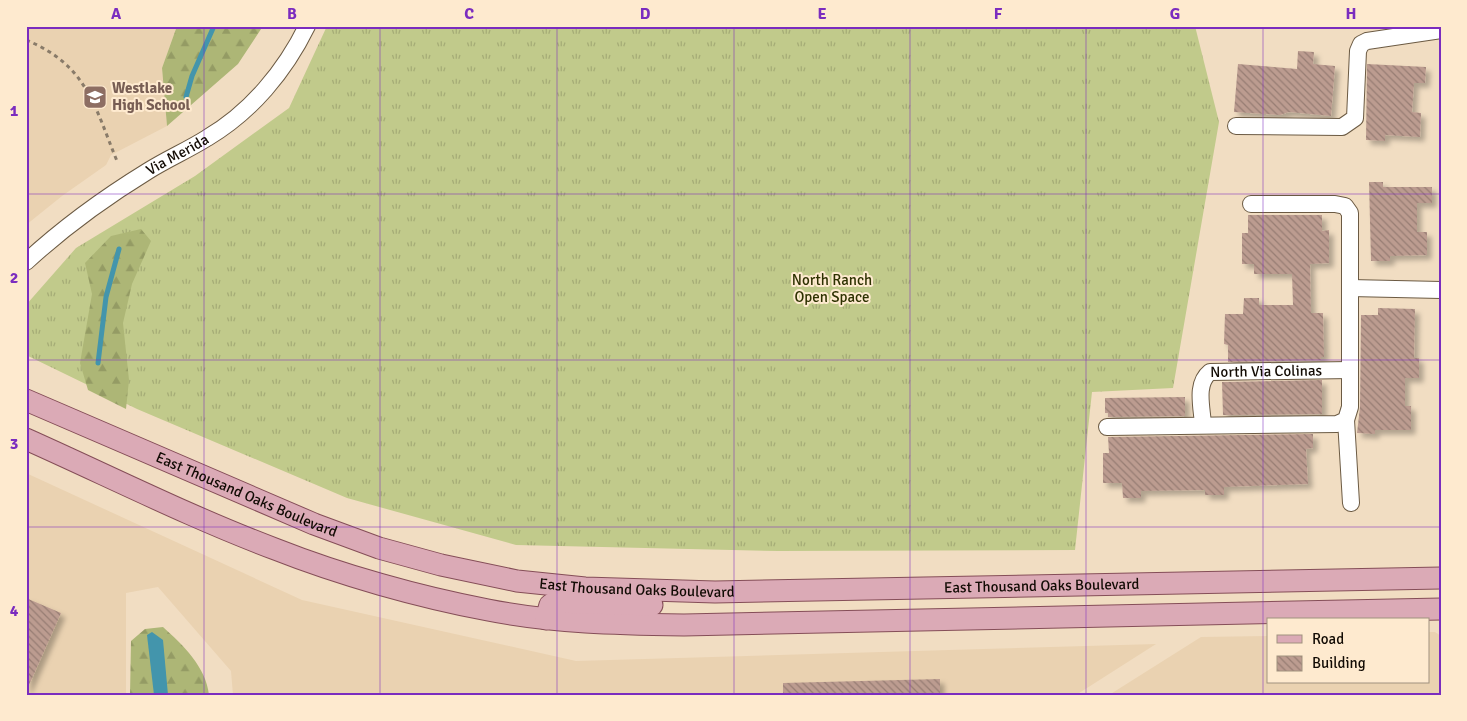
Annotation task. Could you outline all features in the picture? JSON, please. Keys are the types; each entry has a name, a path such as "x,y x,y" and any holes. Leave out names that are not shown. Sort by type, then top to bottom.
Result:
{"main road":[{"name":"East Thousand Oaks Boulevard","path":"26,400 314,524 379,548 441,565 517,581 584,588 715,592 1441,578"},
{"name":"East Thousand Oaks Boulevard","path":"26,439 275,549 417,594 488,610 546,619 607,624 684,625 1441,609"},
{"path":"546,619 550,605 556,602 684,605 715,592"}],"street":[{"name":"Via Merida","path":"26,262 56,234 93,206 149,170 209,137 240,114 277,75 307,26"},
{"path":"1236,126 1342,127 1355,118 1358,51 1361,44 1367,41 1441,30"},
{"path":"1251,204 1345,206 1350,213 1350,407 1346,420 1351,503"},
{"path":"1350,288 1441,290"},
{"name":"North Via Colinas","path":"1203,425 1200,387 1202,378 1210,372 1350,370"},
{"path":"1107,427 1337,424 1346,420"}],"path":[{"path":"26,40 46,48 70,67 84,82 117,161"}],"shaded area":[{"name":"Westlake High School","path":"26,26 177,26 162,68 167,126 111,155 106,165 62,196 26,225"},
{"path":"26,473 302,600 576,661 1156,644 1076,695 233,695 231,671 158,587 126,593 126,695 26,695"},
{"path":"1430,632 1435,632 1441,636 1441,695 1109,695 1201,637 1267,636 1267,684 1430,684"}],"green space":[{"path":"177,26 263,26 238,64 167,126 162,68"},
{"name":"North Ranch Open Space","path":"327,26 1195,26 1219,122 1173,388 1092,392 1075,550 778,551 516,545 347,498 137,409 26,355 26,305 76,248 195,176 289,108"},
{"path":"141,229 151,241 132,284 123,323 129,380 126,409 88,390 80,363 92,294 85,263 111,236"},
{"path":"163,627 192,657 203,675 209,695 130,695 131,641 145,629"}],"water":[{"path":"152,632 163,640 168,695 154,695 147,635"}],"building":[{"path":"1298,51 1314,52 1313,64 1335,66 1331,116 1289,112 1280,115 1234,112 1238,64 1297,69"},
{"path":"1367,64 1426,67 1425,83 1414,83 1412,112 1421,113 1420,137 1385,135 1385,141 1366,140"},
{"path":"1369,182 1383,182 1383,187 1432,187 1432,203 1417,203 1417,232 1427,232 1427,255 1390,256 1390,261 1371,261"},
{"path":"1248,215 1322,215 1322,231 1329,230 1329,263 1310,264 1311,313 1323,313 1324,357 1321,357 1321,360 1228,362 1228,345 1224,344 1225,314 1243,314 1244,298 1259,298 1259,305 1293,305 1292,274 1254,274 1254,264 1242,264 1242,233 1248,233"},
{"path":"1378,308 1415,309 1414,358 1419,358 1419,378 1405,378 1405,406 1411,406 1411,430 1375,430 1375,434 1357,433 1360,407 1361,315 1378,315"},
{"path":"1322,380 1322,414 1223,415 1222,382"},
{"path":"1185,397 1185,416 1108,417 1108,413 1105,413 1105,398"},
{"path":"1313,434 1313,448 1306,449 1308,484 1224,487 1224,495 1205,495 1205,490 1141,491 1141,498 1123,498 1122,483 1103,483 1103,453 1109,453 1108,437"},
{"path":"26,598 61,613 26,692"},
{"path":"940,679 940,695 783,695 783,683"}],"waterway":[{"path":"186,97 192,76 214,26"},
{"path":"98,363 106,297 119,249"}],"place":[{"name":"Westlake High School","path":"95,97"}]}
